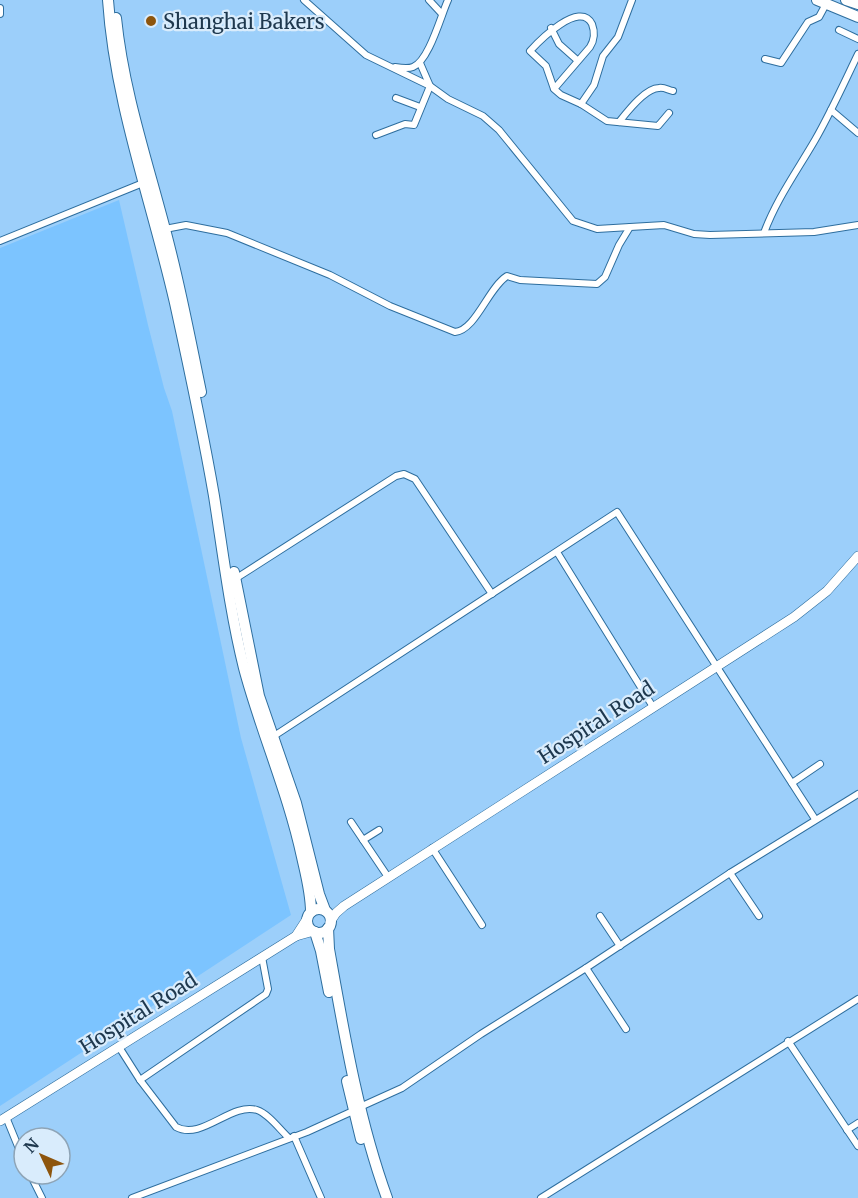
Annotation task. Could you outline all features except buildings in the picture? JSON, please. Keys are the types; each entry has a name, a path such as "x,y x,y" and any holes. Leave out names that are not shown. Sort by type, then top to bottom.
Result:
{"highway":[{"path":"108,0 110,37 118,83 179,322 244,665 256,712 298,838 309,890 309,927 319,944 380,1198"},
{"path":"114,0 122,67 165,229 190,336 259,696 299,814 318,894 330,917 329,948 357,1109 387,1198"},
{"path":"846,0 858,4"},
{"path":"822,2 858,17"},
{"path":"309,915 316,909 325,910"},
{"path":"313,932 321,932 329,925"}],"street":[{"path":"304,0 366,55 430,86 448,99 483,116 499,130 573,221 597,229 664,225 694,234 710,235 814,232 858,225"},
{"path":"429,0 442,14"},
{"path":"388,66 404,68 420,63 448,0"},
{"path":"581,104 594,85 600,54 618,37 632,0"},
{"path":"765,59 781,63 808,22 819,17 822,2"},
{"path":"0,8 0,14"},
{"path":"554,89 594,39 589,18 582,13 571,12 563,16 530,51 546,66 554,89 607,121 658,126 669,113"},
{"path":"551,28 559,44 577,60"},
{"path":"838,30 858,39"},
{"path":"764,233 783,193 831,111 858,54"},
{"path":"376,135 405,124 414,125 430,86 420,63"},
{"path":"619,122 629,108 656,87 673,91"},
{"path":"396,98 420,107"},
{"path":"831,111 858,133"},
{"path":"0,241 143,183"},
{"path":"165,229 186,225 227,232 330,275 390,306 458,332 467,328 492,290 507,276 520,280 579,285 600,282 605,278 619,245 630,227"},
{"path":"235,579 396,476 404,474 415,479 492,594"},
{"path":"274,736 617,512 815,819"},
{"path":"557,552 653,707"},
{"name":"Hospital Road","path":"344,906 812,604 827,591 858,556"},
{"path":"792,783 820,764"},
{"path":"132,1198 291,1137 402,1088 481,1034 730,873 858,794"},
{"path":"351,822 388,877"},
{"path":"363,840 379,830"},
{"path":"432,848 482,925"},
{"path":"730,873 759,915"},
{"path":"325,910 344,906"},
{"path":"329,925 334,915 344,906"},
{"path":"296,936 309,915"},
{"path":"600,916 620,946"},
{"path":"296,936 313,932"},
{"name":"Hospital Road","path":"3,1119 296,936"},
{"path":"140,1080 266,994 268,989 262,957"},
{"path":"586,968 626,1029"},
{"path":"541,1198 858,999"},
{"path":"788,1041 858,1146"},
{"path":"119,1047 140,1080 176,1127 183,1130 194,1130 249,1109 264,1114 291,1137 321,1198"},
{"path":"3,1119 12,1137"},
{"path":"847,1130 858,1123"}],"shaded area":[{"path":"119,200 148,325 172,411 241,738 291,915 0,1106 0,248"}],"place":[{"name":"Shanghai Bakers","path":"151,21"}]}
